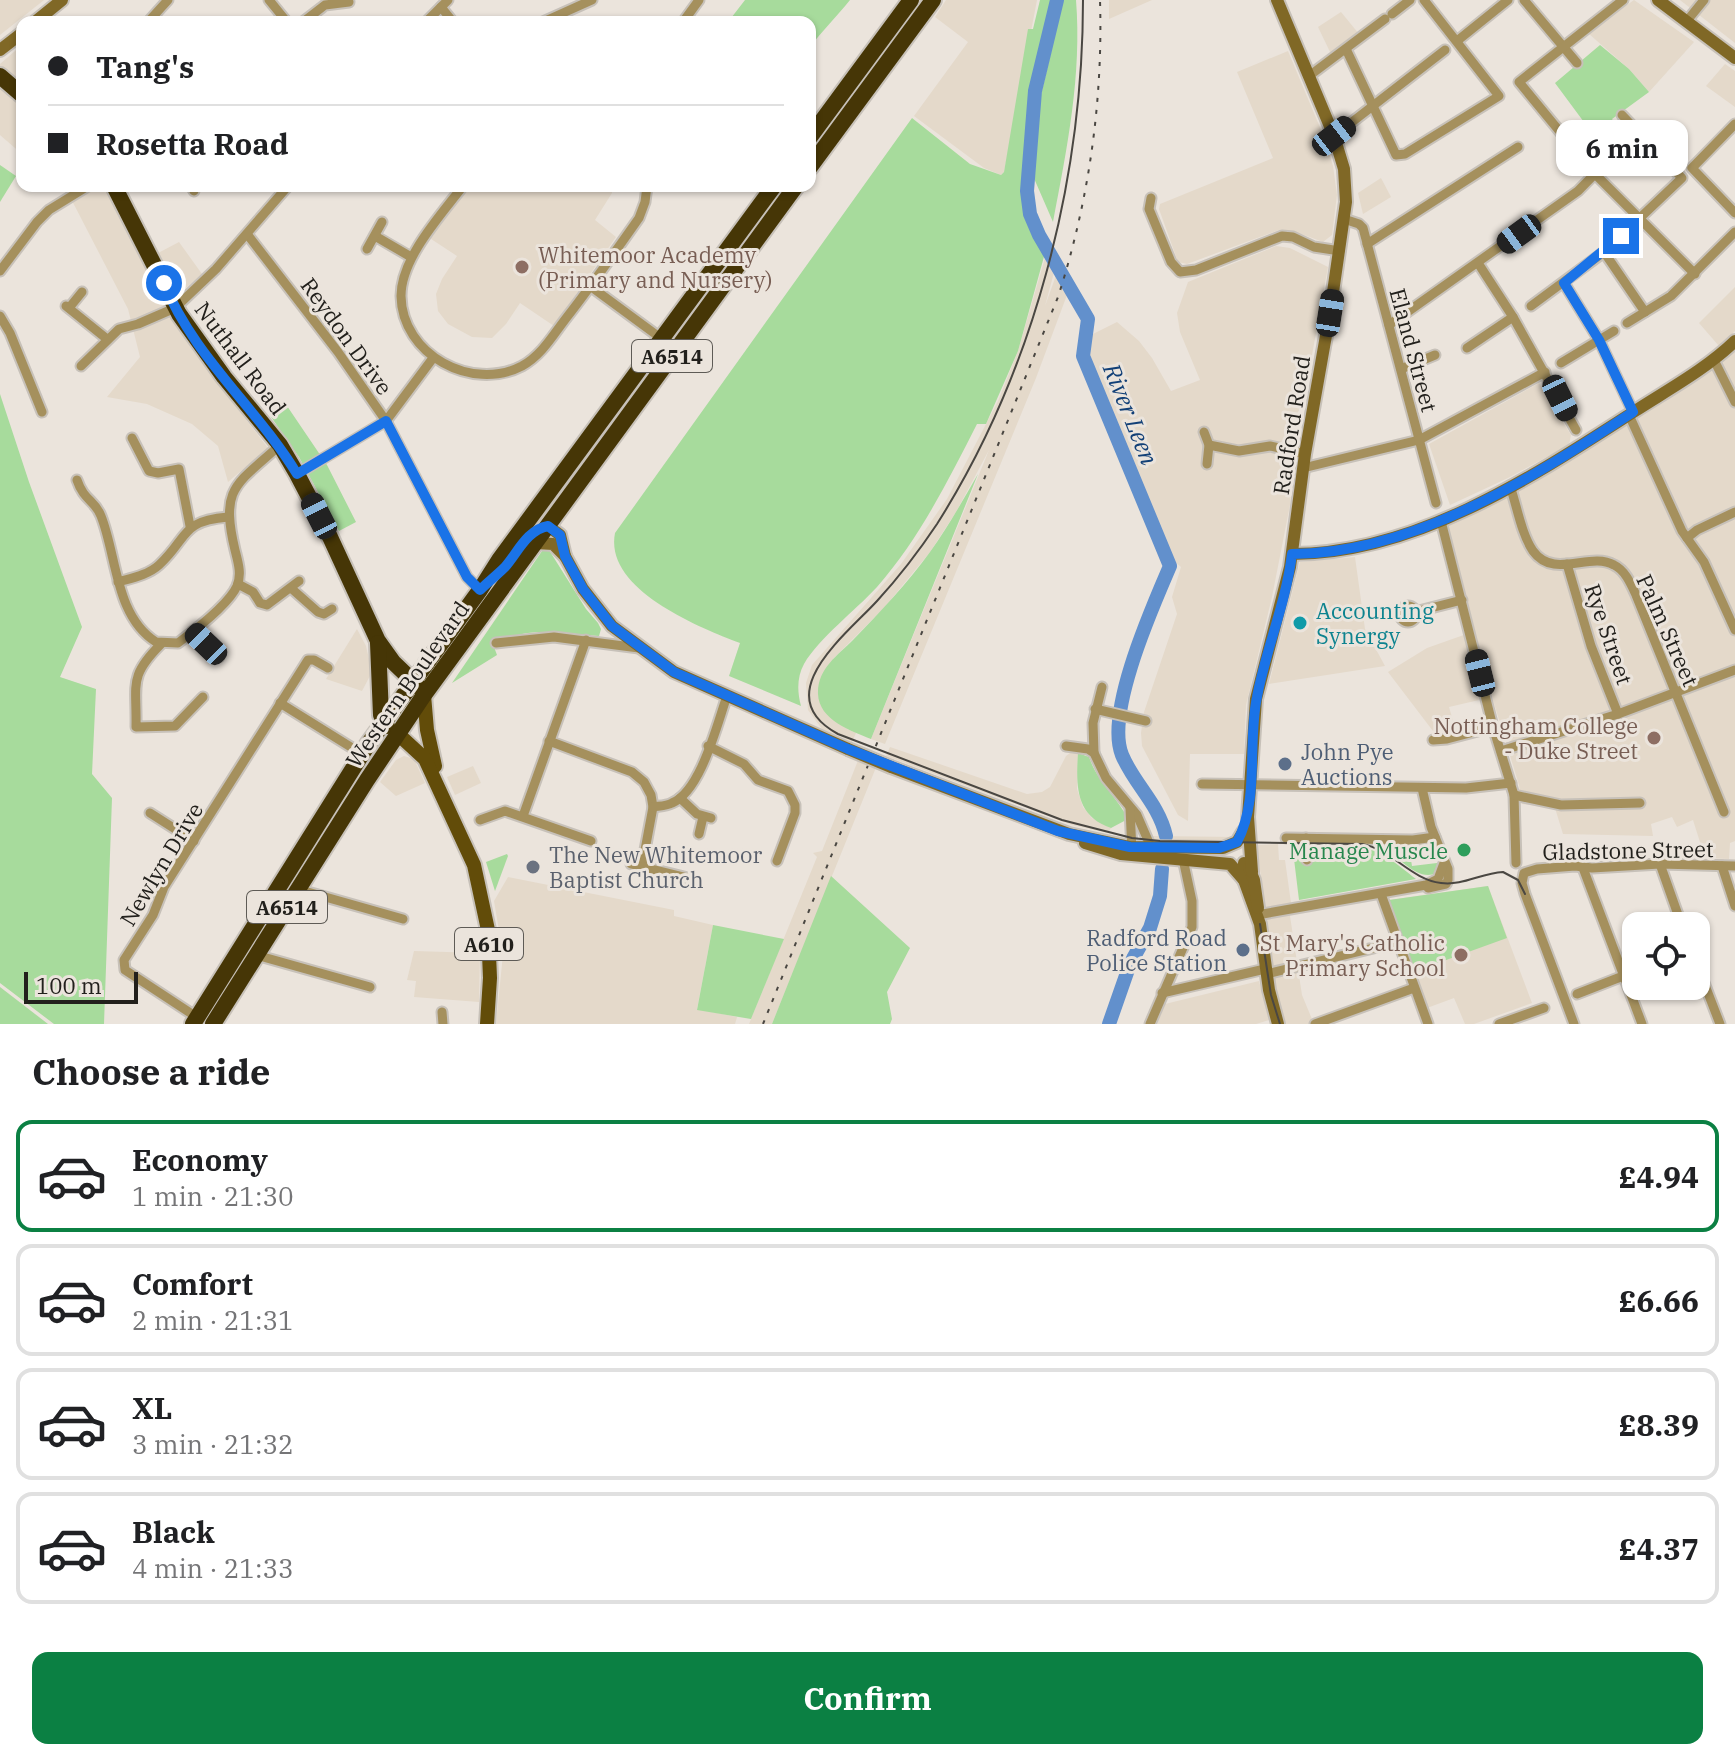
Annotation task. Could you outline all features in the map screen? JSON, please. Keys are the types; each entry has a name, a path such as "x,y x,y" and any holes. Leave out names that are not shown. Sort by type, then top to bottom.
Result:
{"highway":[{"path":"816,129 911,0"},
{"path":"816,159 933,0"},
{"path":"0,76 16,90"},
{"path":"852,79 867,90"},
{"name":"Nuthall Road","path":"117,192 175,308 217,368 280,445 297,474 381,646 424,695"},
{"name":"Western Boulevard","path":"201,1022 256,955 260,934 309,839 362,754 499,560 662,339 782,192"},
{"name":"Western Boulevard","path":"201,1022 260,934 297,889 424,695 676,350 782,192"},
{"path":"662,339 676,350"},
{"path":"480,590 506,566 538,527 548,526"},
{"path":"381,646 394,659 407,664 431,658"},
{"name":"Nuthall Road","path":"381,646 381,715 384,723 398,734"}],"main road":[{"name":"Nuthall Road","path":"424,695 432,758 478,880 488,930 490,978 487,1024"},
{"name":"Nuthall Road","path":"398,734 425,759 457,827"},
{"path":"377,764 395,751 413,752 425,759"}],"street":[{"path":"42,16 62,0"},
{"path":"153,16 168,0"},
{"path":"269,0 282,16"},
{"path":"556,16 592,0"},
{"name":"Radford Road","path":"1245,866 1256,699 1292,554 1305,454 1340,251 1346,188 1334,136 1277,0"},
{"path":"1309,76 1410,0"},
{"path":"1346,49 1396,155 1405,154 1499,96 1424,0"},
{"path":"1457,41 1508,0"},
{"path":"1524,0 1577,63"},
{"path":"1623,0 1519,82 1594,173 1695,274"},
{"path":"1658,0 1735,58"},
{"path":"1686,22 1704,0"},
{"path":"309,16 317,9 342,1"},
{"path":"0,50 16,38"},
{"path":"1334,136 1445,50"},
{"path":"1531,306 1604,252 1682,178 1622,115"},
{"path":"1735,124 1692,168 1735,213"},
{"path":"1389,325 1559,205 1637,131"},
{"path":"1367,244 1518,147"},
{"path":"0,271 49,210 78,192"},
{"path":"81,366 119,329 175,308 216,269 283,192"},
{"path":"456,192 411,257 401,296 406,320 416,340 433,358 459,371 489,376 503,374 538,355 639,218 646,192"},
{"path":"1151,198 1149,209 1171,262 1180,272 1196,270 1282,236 1293,237 1312,247 1340,251"},
{"name":"Eland Street","path":"1344,219 1359,224 1367,244 1436,503"},
{"path":"367,249 382,222"},
{"path":"1627,323 1671,296 1735,232"},
{"name":"Reydon Drive","path":"247,234 338,352 386,421 467,577 480,590"},
{"path":"375,236 411,257"},
{"path":"1604,252 1645,312"},
{"path":"1478,263 1513,317 1576,430"},
{"path":"1564,283 1599,340 1687,538 1704,562 1735,630"},
{"path":"590,286 662,339"},
{"path":"82,292 67,307 107,339"},
{"path":"0,316 42,412"},
{"path":"1467,348 1513,317"},
{"path":"1561,363 1614,331"},
{"path":"1292,554 1357,549 1402,537 1441,521 1510,486 1631,413 1714,360 1735,341"},
{"path":"1401,369 1435,355"},
{"path":"297,474 386,421 433,358"},
{"path":"1714,360 1735,402"},
{"path":"25,371 36,367"},
{"path":"1303,468 1419,440 1545,372"},
{"path":"1204,432 1209,445 1207,464"},
{"path":"132,438 149,471 158,473 179,469"},
{"path":"77,480 84,497 94,504 102,518 127,605 146,635 161,644 178,643 232,594 238,584 240,569 228,517 232,491 280,445"},
{"path":"1209,445 1239,451 1270,446 1305,454"},
{"path":"177,457 190,526"},
{"name":"Palm Street","path":"1510,486 1535,554 1550,564 1604,562 1617,566 1624,574 1636,595 1724,812"},
{"path":"1687,538 1735,512"},
{"path":"118,582 157,567 190,526 207,519 228,517"},
{"path":"1441,521 1493,727 1514,795 1516,863"},
{"path":"548,526 560,535 565,556 583,589 612,626 674,672 891,767 1058,831 1169,855 1229,856 1245,866"},
{"path":"536,543 553,544 565,556"},
{"name":"Rye Street","path":"1567,564 1591,646 1618,714"},
{"path":"238,584 253,592 260,603 267,605 295,585 318,612 324,614 332,609"},
{"path":"1415,612 1462,600"},
{"path":"193,631 219,657"},
{"path":"496,643 554,637 639,648"},
{"path":"523,816 586,640"},
{"path":"161,644 140,666 136,676 136,727 175,726 203,697"},
{"name":"Newlyn Drive","path":"201,1022 125,970 123,965 153,915 164,887 308,660 328,668"},
{"path":"1501,751 1618,714 1735,670"},
{"path":"1102,687 1095,709 1094,753 1106,778 1137,815 1150,851"},
{"path":"653,807 673,803 698,775 727,696"},
{"path":"280,703 362,754"},
{"path":"1095,709 1146,721"},
{"path":"1433,740 1493,727"},
{"path":"549,741 632,772 644,782 653,807 642,866"},
{"path":"708,746 744,764 758,780 788,791 795,805 795,813 777,861"},
{"path":"1066,746 1088,749 1094,753"},
{"path":"1202,784 1466,788 1511,783"},
{"path":"1413,888 1426,889 1446,884 1448,873 1422,788"},
{"path":"1514,795 1561,805 1626,799 1640,803"},
{"path":"680,798 697,814 707,817 699,834"},
{"path":"1130,808 1132,847"},
{"path":"480,820 505,811 571,829 591,841"},
{"path":"150,813 194,841"},
{"name":"Radford Road","path":"1248,817 1243,832 1245,866 1278,1024"},
{"path":"1058,831 1072,839 1121,854 1223,848 1237,842 1243,832"},
{"path":"1286,838 1413,840 1435,837"},
{"path":"1306,838 1307,860"},
{"path":"309,839 327,843"},
{"path":"1132,847 1183,859 1245,866"},
{"path":"1150,1024 1192,927 1192,901 1183,859"},
{"path":"1258,918 1434,882 1440,876 1444,863"},
{"path":"631,864 688,879"},
{"path":"1660,864 1677,912"},
{"name":"Gladstone Street","path":"1574,1024 1525,894 1523,874 1537,869 1660,864 1735,866"},
{"path":"1722,866 1735,906"},
{"path":"1583,868 1622,973"},
{"path":"297,889 403,919"},
{"path":"1381,894 1428,1024"},
{"path":"1162,993 1398,942"},
{"path":"256,955 370,987"},
{"path":"1577,994 1622,976"},
{"path":"1315,1024 1414,988"},
{"path":"1710,998 1720,1024"},
{"path":"1632,1000 1642,1024"},
{"path":"1502,1023 1544,1008"},
{"path":"441,1024 442,1012"}],"shaded area":[{"path":"0,0 44,0 24,16 16,16 16,22 0,35"},
{"path":"946,0 1037,0 1001,175 984,168 914,116 968,42 935,17"},
{"path":"1109,0 1152,0 1109,19"},
{"path":"1634,0 1694,42 1649,92 1629,69 1588,33"},
{"path":"1680,0 1735,0 1735,43"},
{"path":"1341,12 1359,34 1331,54 1318,27"},
{"path":"16,50 16,149 0,135 0,64"},
{"path":"1288,51 1333,166 1337,195 1332,235 1323,242 1296,232 1279,230 1187,264 1178,262 1159,209 1160,204 1273,158 1237,72"},
{"path":"1725,64 1735,71 1735,107 1706,86"},
{"path":"1381,178 1391,197 1363,214 1358,193"},
{"path":"106,192 143,261 179,242 202,274 161,302 194,352 268,448 228,482 218,446 192,424 147,404 107,397 140,357 128,309 68,193"},
{"name":"Whitemoor Academy (Primary and Nursery)","path":"463,192 612,192 595,220 616,237 554,326 520,303 492,338 472,337 448,324 438,311 436,294 457,256 428,237"},
{"path":"1276,246 1290,248 1328,267 1304,399 1297,415 1290,505 1246,705 1244,754 1190,754 1188,821 1178,815 1142,746 1141,733 1144,712 1177,614 1172,597 1181,567 1173,560 1087,349 1089,336 1117,322 1139,341 1171,391 1200,380 1180,332 1177,313 1188,282"},
{"path":"1047,251 1056,265 1045,306 1058,270 1069,290 1036,378 885,744 871,739 989,450 956,512 930,552 884,608 833,659 847,729 856,733 852,742 822,729 808,710 806,683 812,665 901,564 947,499 998,401 1018,351"},
{"path":"1735,287 1735,331 1719,346 1699,323"},
{"path":"1735,347 1735,841 1730,843 1729,859 1705,858 1693,820 1677,827 1672,817 1651,824 1653,836 1563,834 1555,808 1522,804 1492,697 1449,707 1456,731 1436,735 1388,672 1427,648 1475,631 1448,526 1567,461 1714,366"},
{"path":"1539,383 1571,435 1569,445 1450,505 1429,444"},
{"path":"1355,557 1365,629 1385,666 1269,684 1300,562"},
{"path":"357,629 366,646 372,672 362,691 326,679"},
{"path":"890,747 1027,794 1042,792 1050,787 1066,756 1078,753 1077,789 1083,807 1092,818 1111,828 1108,833 1072,825 886,756"},
{"path":"404,756 414,759 425,783 396,796 380,782 396,760"},
{"path":"859,758 877,765 772,1024 749,1024 817,857 813,853 822,851"},
{"path":"473,766 481,783 455,795 447,777"},
{"path":"1152,836 1238,837 1232,843 1156,842"},
{"path":"1278,844 1279,860 1285,860 1302,995 1314,1024 1285,1024 1276,1000 1257,845"},
{"path":"508,877 674,910 674,916 713,925 697,1009 737,1017 735,1024 496,1024 503,954 494,901"},
{"name":"St Mary's Catholic Primary School","path":"1488,886 1532,1003 1474,1024 1465,1024 1454,998 1427,1008 1389,900"},
{"path":"414,951 480,953 479,1002 414,997 416,981 407,980"},
{"path":"1259,981 1269,1020 1256,1024 1157,1024 1165,1004"}],"green space":[{"path":"745,0 850,0 816,40 816,16 733,16"},
{"path":"1040,0 1052,0 1032,83 1022,191 1028,222 1045,253 1018,351 986,424 977,424 944,488 906,549 877,587 828,634 804,664 798,684 801,706 729,676 740,643 679,616 639,588 624,572 615,553 615,533 912,118 970,164 1001,175 1004,172 1028,29 1033,29"},
{"path":"1063,0 1076,0 1077,56 1068,139 1053,222 1033,176 1041,95"},
{"path":"1600,45 1629,69 1649,92 1612,119 1614,122 1595,137 1555,83"},
{"path":"0,165 16,176 0,202"},
{"path":"774,192 781,192 783,196 687,327 677,326"},
{"path":"662,349 666,353 559,500 553,495"},
{"path":"0,394 82,627 60,677 96,689 92,774 112,798 104,1024 54,1024 0,983"},
{"path":"285,403 327,465 356,522 339,531 299,457 269,414"},
{"path":"978,474 871,739 846,728 830,718 820,703 821,677 835,657 893,598 921,564"},
{"path":"549,550 598,623 601,629 599,636 544,632 517,635 494,647 497,655 452,683 542,551"},
{"path":"1078,753 1089,757 1128,819 1111,828 1090,816 1078,788"},
{"path":"1360,847 1383,855 1416,879 1299,900 1294,859 1300,859 1301,863 1312,862 1312,853 1318,853 1319,849"},
{"path":"1386,848 1409,848 1412,866 1437,863 1436,873 1416,872"},
{"path":"508,856 495,891 486,862"},
{"path":"831,876 910,948 887,992 892,1019 890,1024 772,1024"},
{"path":"1488,886 1507,938 1413,972 1389,900"},
{"path":"713,925 784,939 751,1019 697,1010"},
{"path":"0,987 48,1024 0,1024"}],"waterway":[{"name":"River Leen","path":"1057,0 1035,91 1027,191 1030,214 1039,235 1088,319 1083,356 1170,566 1133,660 1125,688 1118,737 1122,755 1158,814 1166,836"},
{"name":"River Leen","path":"1109,1024 1130,964 1150,928 1160,896 1162,869"}],"tram line":[{"path":"1083,0 1081,68 1074,137 1062,205 1026,339 1001,403 971,465 937,524 893,583 832,647 819,665 811,683 810,701 818,718 838,734 1062,820 1132,838 1362,844 1383,852 1420,876 1441,883 1457,883 1503,872 1518,880 1525,894"},
{"path":"1260,924 1271,995 1280,1024"}],"railway":[{"path":"763,1024 1058,297 1078,224 1092,150 1099,76 1100,0"}],"place":[{"name":"Whitemoor Academy (Primary and Nursery)","path":"522,267"},
{"name":"Accounting Synergy","path":"1300,623"},
{"name":"Nottingham College - Duke Street","path":"1654,738"},
{"name":"John Pye Auctions","path":"1285,764"},
{"name":"Manage Muscle","path":"1464,850"},
{"name":"The New Whitemoor Baptist Church","path":"533,867"},
{"name":"Radford Road Police Station","path":"1243,950"},
{"name":"St Mary's Catholic Primary School","path":"1461,955"}],"route":[{"path":"164,283 175,308 198,343 280,445 297,474 386,421 467,577 480,590 506,566 538,527 548,526 560,535 565,556 583,589 612,626 674,672 891,767 1058,831 1130,847 1219,848 1237,842 1248,817 1256,699 1292,554 1344,551 1402,537 1441,521 1584,444 1633,412 1599,340 1564,283 1621,236"}]}
